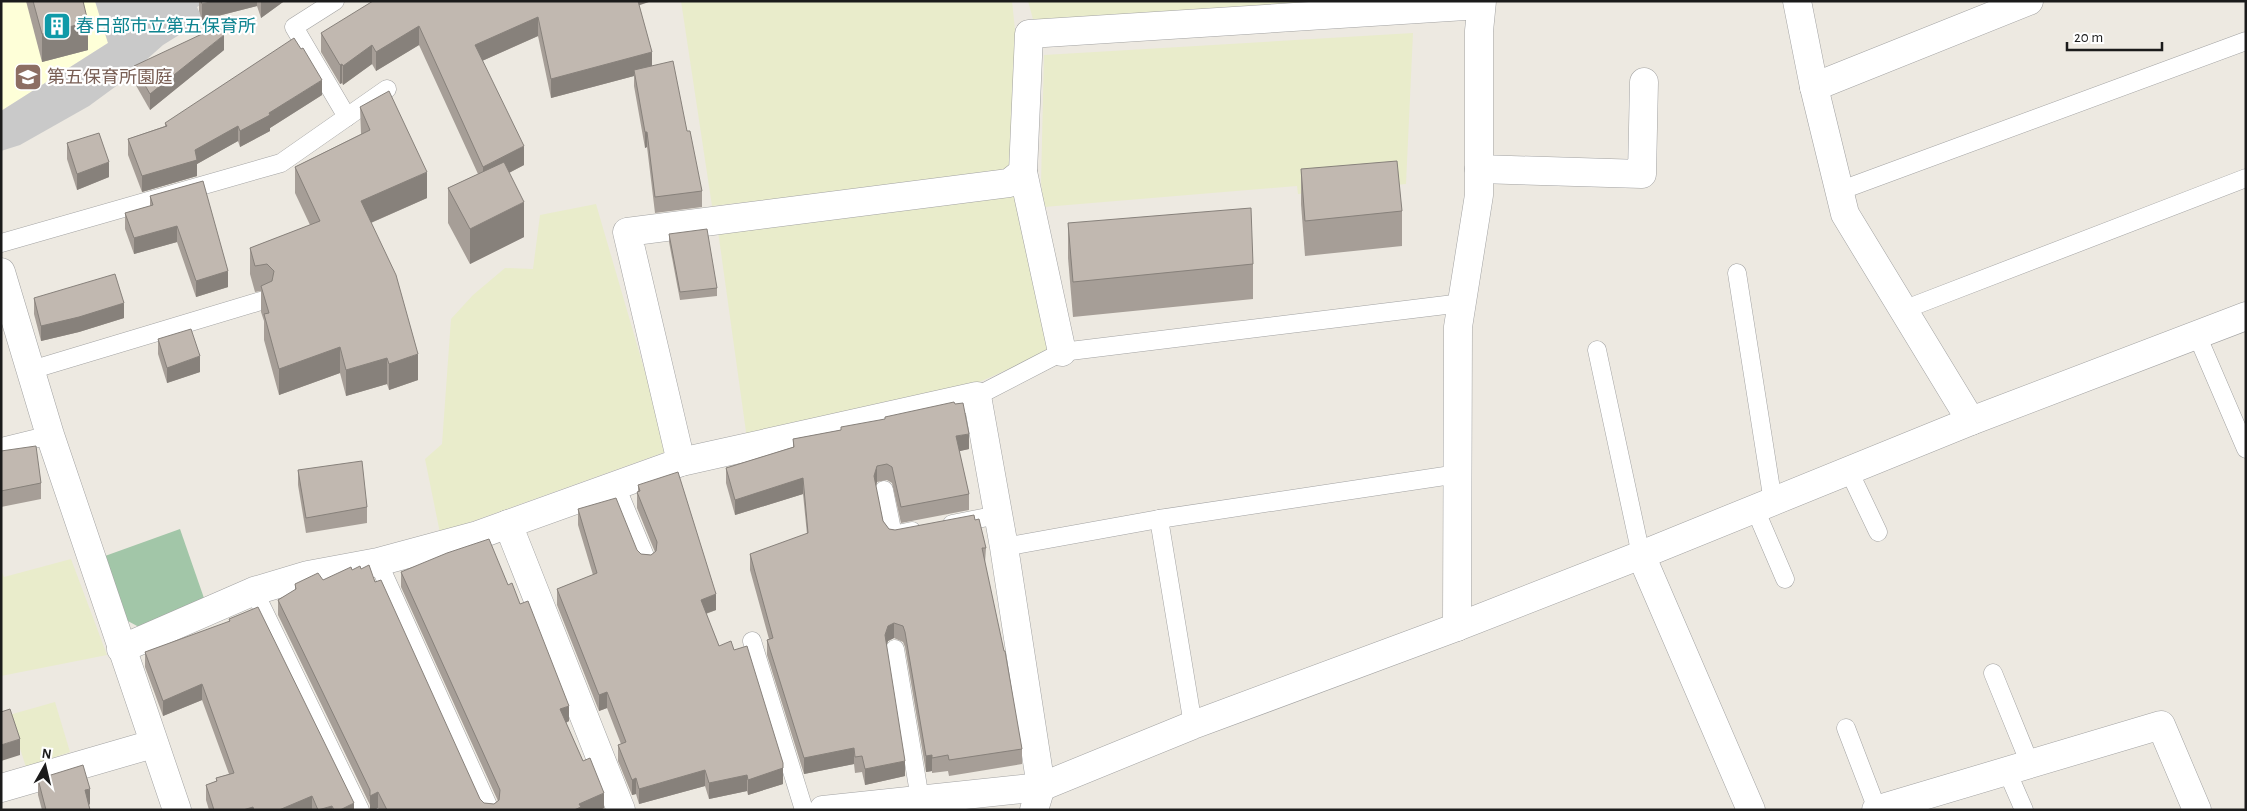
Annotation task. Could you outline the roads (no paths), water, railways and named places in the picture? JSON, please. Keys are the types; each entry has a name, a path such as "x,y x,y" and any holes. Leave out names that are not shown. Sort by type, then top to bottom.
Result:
{"street":[{"path":"1797,1 1814,87 1845,214 1971,421"},
{"path":"1814,87 2029,1"},
{"path":"1062,352 1023,172 1029,34 1481,3 1479,31 1479,195 1458,327 1457,627"},
{"path":"1479,169 1642,174 1644,82"},
{"path":"681,462 627,232 1009,183 1023,172"},
{"path":"1,272 50,435 153,744 177,810"},
{"path":"823,810 920,799 1037,798 1193,725 1642,556 1971,421 2246,316"},
{"path":"121,649 254,592 308,575 378,562 478,535 681,462 977,396 1004,547 1037,798"},
{"path":"508,524 621,810"},
{"path":"1642,556 1751,810"},
{"path":"1876,810 2161,725 2197,810"},
{"path":"1,788 153,744"}],"lane":[{"path":"336,1 294,27 347,117"},
{"path":"1839,191 2246,41"},
{"path":"1,243 281,163 387,89"},
{"path":"1903,310 2246,178"},
{"path":"1737,272 1764,506 1785,579"},
{"path":"31,370 264,300"},
{"path":"977,396 1062,352 1462,303"},
{"path":"2197,335 2245,445"},
{"path":"1597,350 1642,556"},
{"path":"1,447 50,435"},
{"path":"1849,471 1878,532"},
{"path":"1004,547 1159,519 1458,474"},
{"path":"616,486 647,561"},
{"path":"884,490 894,535 998,515"},
{"path":"1159,519 1193,725"},
{"path":"378,562 490,810"},
{"path":"254,592 360,810"},
{"path":"752,641 804,810"},
{"path":"895,649 920,799"},
{"path":"1993,673 2019,768 2024,810"},
{"path":"1846,728 1876,810"}],"place":[{"name":"春日部市立第五保育所","path":"57,26"},
{"name":"第五保育所園庭","path":"28,77"}]}
